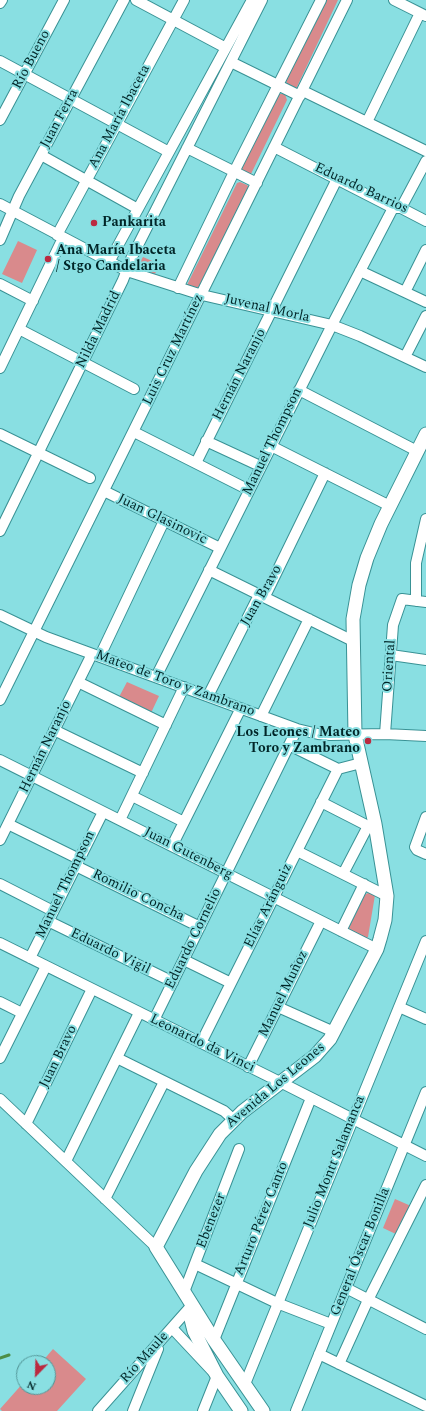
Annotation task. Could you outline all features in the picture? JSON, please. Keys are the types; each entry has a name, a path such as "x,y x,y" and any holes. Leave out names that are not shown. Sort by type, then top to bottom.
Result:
{"main road":[{"name":"Avenida Los Leones","path":"156,1247 202,1161 220,1134 234,1120 315,1056 325,1045 334,1032 377,949 385,920 387,896 371,825 355,734 353,619 362,572 378,531 426,434"},
{"path":"156,1247 214,1340 264,1410"},
{"path":"192,1305 191,1319 194,1332 217,1376 241,1411"}],"street":[{"name":"Río Bueno","path":"0,120 64,0"},
{"name":"Juan Ferra","path":"0,240 19,196 40,155 124,0"},
{"path":"136,0 226,48"},
{"name":"Ana María Ibaceta","path":"0,368 2,357 19,329 33,301 60,236 86,181 184,0"},
{"path":"109,262 252,0"},
{"name":"Nilda Madrid","path":"0,531 131,260 262,0"},
{"name":"Luis Cruz Martínez","path":"178,288 234,172 321,0"},
{"name":"Luis Cruz Martínez","path":"0,700 347,0"},
{"path":"367,122 423,15 394,0"},
{"path":"0,61 169,152"},
{"path":"231,62 278,86 301,94 367,122 426,151"},
{"name":"Eduardo Barrios","path":"274,147 397,208 426,220"},
{"path":"187,148 257,183"},
{"path":"40,155 138,209"},
{"name":"Manuel Thompson","path":"156,677 332,324 360,271 426,161"},
{"name":"Hernán Naranjo","path":"196,463 337,179"},
{"name":"Juvenal Morla","path":"0,204 127,271 202,295 332,324 426,367"},
{"path":"405,292 426,250"},
{"path":"360,271 426,302"},
{"path":"0,284 33,301"},
{"path":"405,357 426,316"},
{"path":"19,329 134,389"},
{"path":"299,390 417,451"},
{"path":"134,432 249,490"},
{"path":"0,434 90,478"},
{"path":"206,441 260,466"},
{"path":"271,446 390,506"},
{"name":"Juan Bravo","path":"208,696 257,599 267,592 324,473"},
{"name":"Juan Glasinovic","path":"104,491 220,548"},
{"path":"421,601 416,563 426,519"},
{"name":"Hernán Naranjo","path":"0,840 78,682 96,655 164,521"},
{"path":"209,570 353,641"},
{"name":"Oriental","path":"385,734 393,625 402,599 421,601"},
{"name":"Mateo de Toro y Zambrano","path":"0,615 34,632 297,729 318,734 385,734 426,736"},
{"path":"261,716 309,619"},
{"path":"391,655 426,660"},
{"path":"78,682 166,725"},
{"path":"120,820 184,687"},
{"path":"172,846 241,708"},
{"name":"Eduardo Cornelio","path":"154,1020 297,729"},
{"path":"54,730 143,773"},
{"path":"289,745 338,769 361,763"},
{"name":"Juan Gutenberg","path":"0,760 377,949"},
{"name":"Elías Aránguiz","path":"201,1043 338,769"},
{"path":"132,796 184,822"},
{"path":"321,802 371,825 343,874"},
{"name":"Manuel Thompson","path":"30,958 103,812"},
{"path":"426,817 415,847 417,850 426,854"},
{"name":"Romilio Concha","path":"8,824 77,863 200,927"},
{"path":"297,851 387,896"},
{"path":"0,884 53,911"},
{"path":"341,931 364,884"},
{"name":"Eduardo Vigil","path":"48,921 173,982"},
{"name":"Manuel Muñoz","path":"248,1067 321,921"},
{"name":"Julio Montt Salamanca","path":"245,1384 426,941"},
{"name":"Leonardo da Vinci","path":"0,943 248,1067 282,1082 426,1156"},
{"path":"184,960 231,983"},
{"path":"0,1058 46,966"},
{"name":"Juan Bravo","path":"26,1124 92,989"},
{"path":"0,1002 22,1013"},
{"path":"278,1007 334,1032"},
{"path":"399,1007 426,1019"},
{"path":"66,1161 139,1013"},
{"path":"117,1058 224,1111 234,1120"},
{"path":"105,1199 164,1082"},
{"name":"General Óscar Bonilla","path":"296,1411 426,1092"},
{"path":"0,1098 156,1247"},
{"name":"Arturo Pérez Canto","path":"214,1340 311,1098"},
{"name":"Ebenezer","path":"184,1292 239,1149"},
{"name":"General Óscar Bonilla","path":"338,1364 368,1300 426,1185"},
{"path":"195,1264 277,1303 331,1324"},
{"path":"346,1288 426,1329"},
{"name":"Río Maule","path":"98,1411 192,1305"},
{"path":"172,1328 217,1376 203,1411"},
{"path":"133,1411 160,1341"},
{"path":"319,1354 426,1406"}],"shaded area":[{"path":"326,0 338,0 296,89 287,85 286,80"},
{"path":"279,94 285,94 287,100 251,174 248,177 240,172"},
{"path":"240,182 250,188 200,285 192,290 186,287 237,183"},
{"path":"18,241 37,250 22,283 2,274"},
{"path":"143,257 159,264 155,274 137,267"},
{"path":"127,682 159,696 151,713 119,697"},
{"path":"370,892 375,895 368,937 365,940 345,929 364,895"},
{"path":"395,1199 411,1206 398,1235 383,1228"},
{"path":"53,1349 86,1379 57,1411 2,1411 0,1409 16,1391 16,1395 56,1395 56,1355 48,1355"}],"waterway":[{"path":"0,1358 9,1355"}],"place":[{"name":"Pankarita","path":"94,223"},
{"name":"Ana María Ibaceta / Stgo Candelaria","path":"48,259"},
{"name":"Los Leones / Mateo Toro y Zambrano","path":"368,741"}]}
